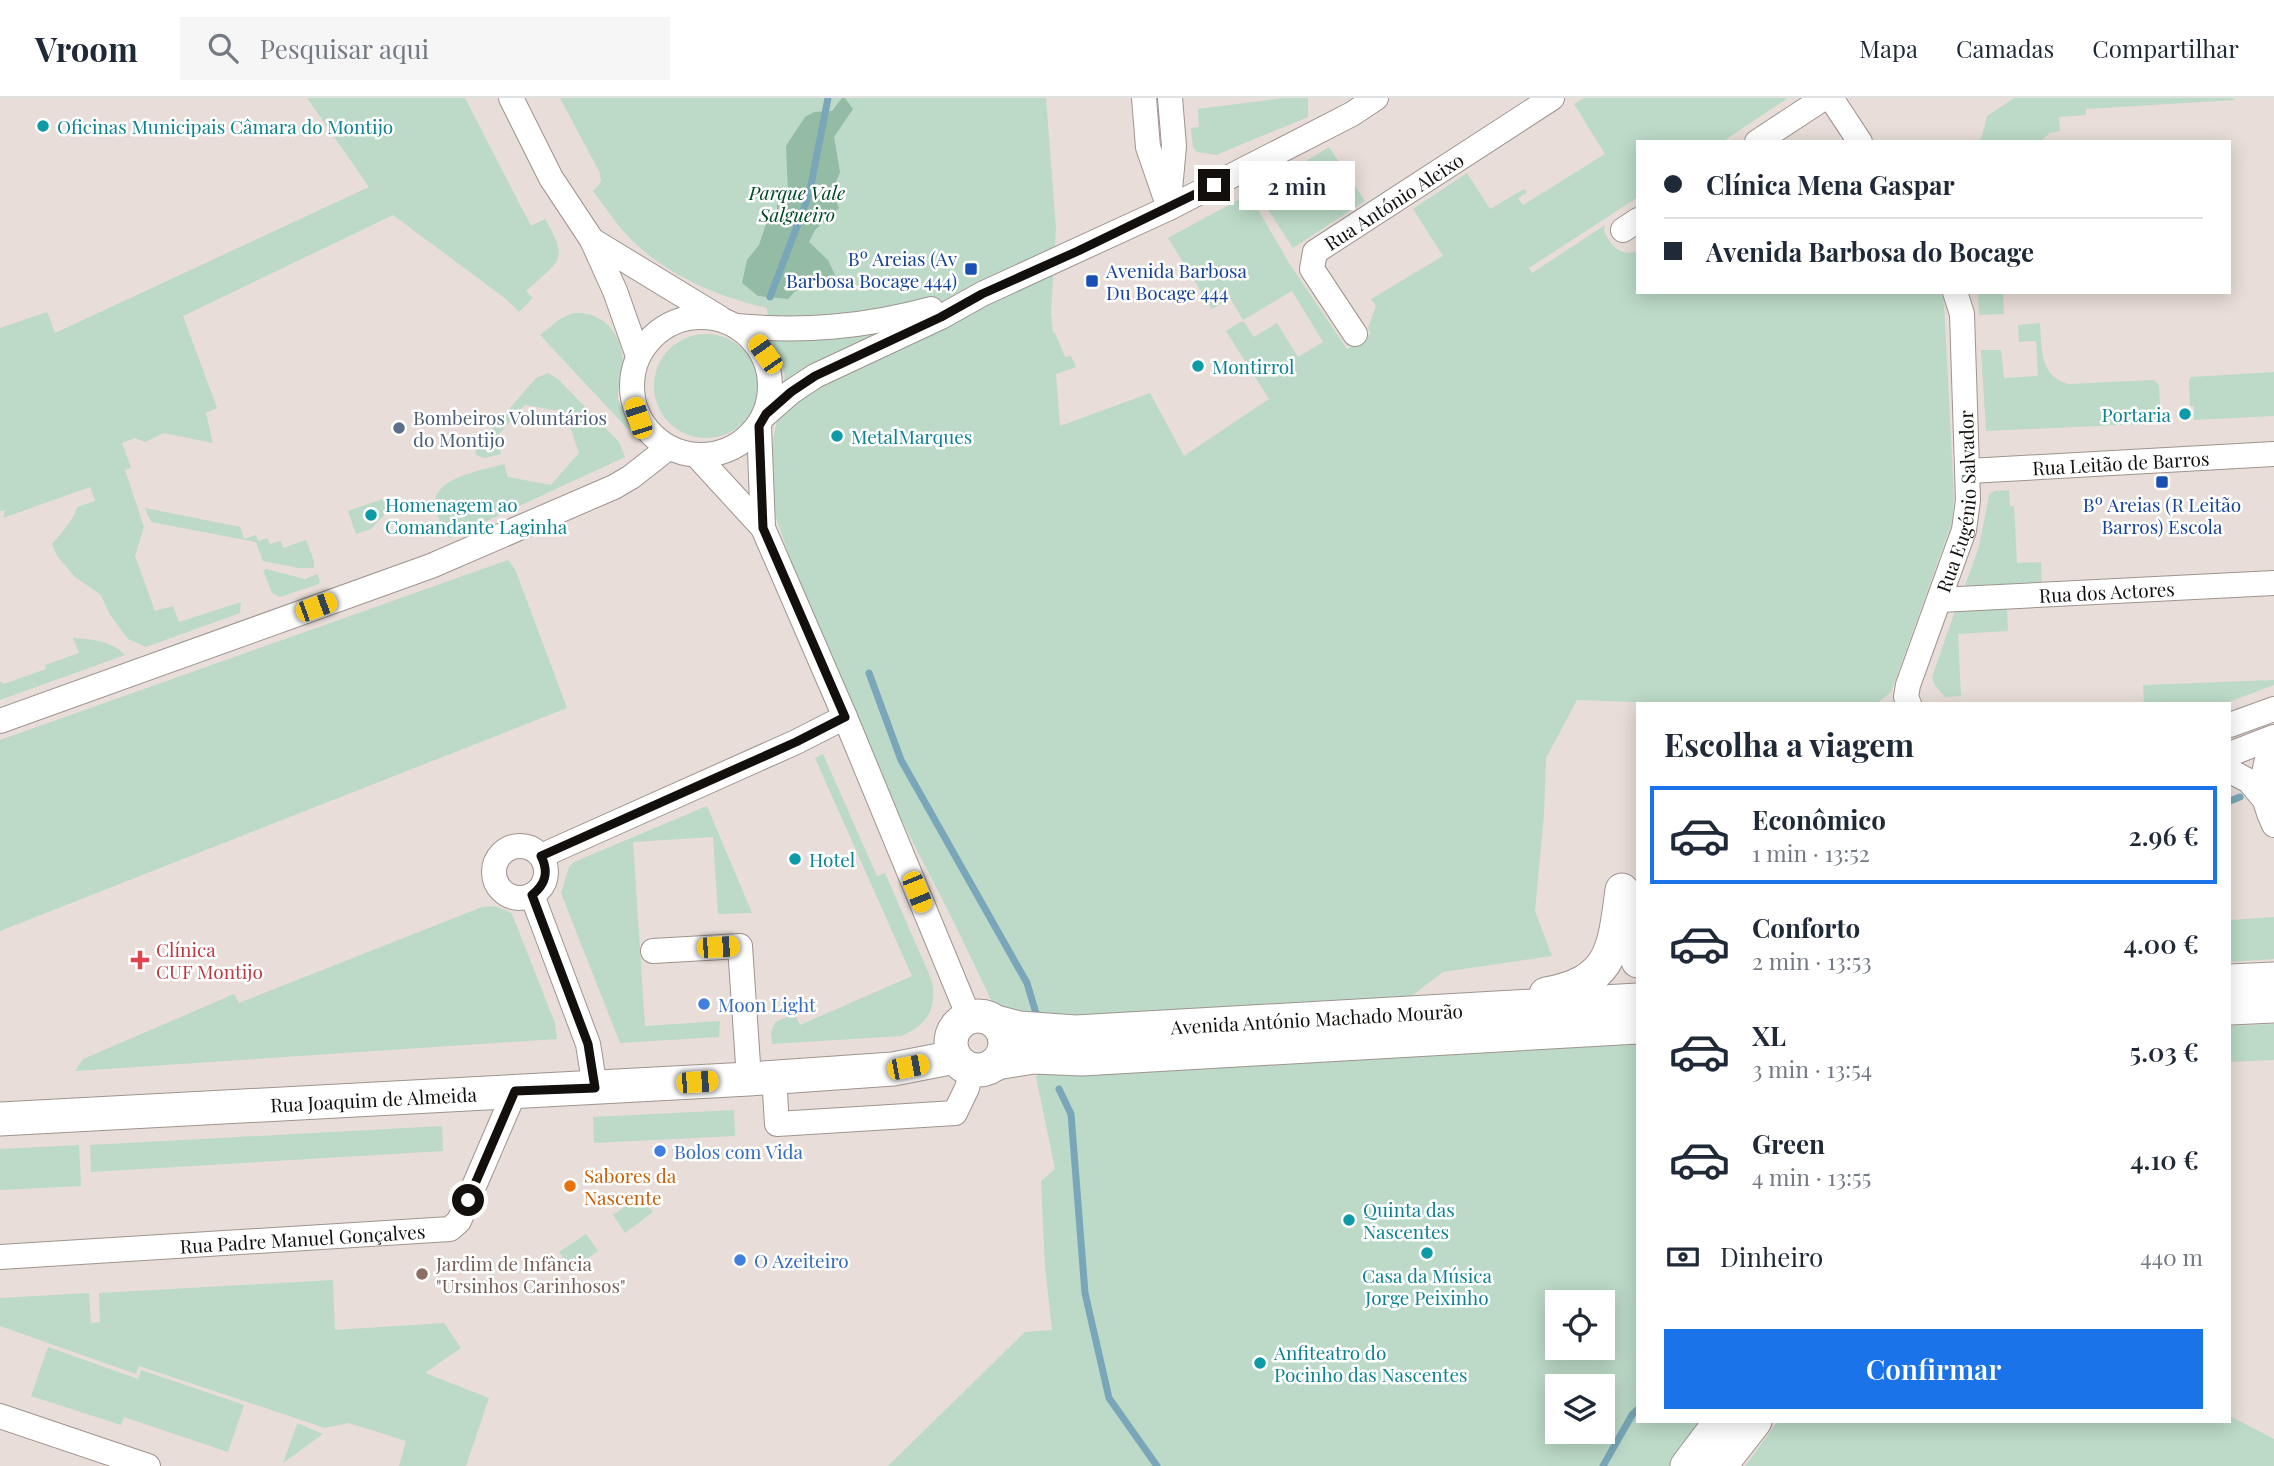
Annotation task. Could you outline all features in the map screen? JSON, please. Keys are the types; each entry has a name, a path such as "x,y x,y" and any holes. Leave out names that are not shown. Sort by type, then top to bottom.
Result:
{"main road":[{"path":"1460,1009 1564,991 1582,985 1595,975 1606,960 1616,934 1622,890 1636,952"},
{"path":"2231,981 2274,979"},
{"name":"Avenida António Machado Mourão","path":"982,1019 1019,1028 1076,1032 1636,1000"},
{"path":"2231,1008 2274,1006"},
{"path":"982,1019 1002,1029 1005,1047 974,1063 952,1048 955,1029 982,1019"},
{"name":"Avenida António Machado Mourão","path":"974,1063 1034,1057 1082,1059 1636,1027"},
{"name":"Rua Joaquim de Almeida","path":"0,1119 595,1088 974,1063"},
{"path":"1687,1466 1719,1423"},
{"path":"1720,1466 1753,1423"}],"street":[{"path":"511,98 551,178 592,240 615,291 638,356"},
{"path":"1144,98 1148,148 1169,208"},
{"path":"1169,208 1174,146 1170,98"},
{"path":"697,456 746,440 791,392 815,376 941,317 982,294 1169,208 1352,114 1376,98"},
{"name":"Rua António Aleixo","path":"1355,334 1312,269 1315,252 1552,98"},
{"path":"1760,140 1824,98"},
{"path":"1831,98 1859,140"},
{"path":"592,240 729,322 753,338 765,354 771,374 771,394 762,420 763,528"},
{"path":"982,294 905,316 818,329 775,329 704,316 684,318 665,326 649,339 638,356 632,376 632,398 638,418 651,435 668,448 697,456 763,528 982,1019"},
{"name":"Rua Eugénio Salvador","path":"1908,702 1906,697 1908,685 1964,530 1968,500 1962,314 1956,294"},
{"path":"0,721 444,561 614,487 668,448"},
{"name":"Rua Leitão de Barros","path":"1969,471 2274,454"},
{"name":"Rua dos Actores","path":"1939,600 2274,583"},
{"path":"2231,725 2274,709"},
{"path":"541,856 796,742 845,717"},
{"path":"2231,754 2274,737"},
{"path":"2264,799 2266,758 2274,744"},
{"path":"2231,772 2249,781 2264,799 2274,825"},
{"path":"518,845 535,850 541,856 546,873 544,882 532,895 508,895 496,883 494,867 502,852 518,845"},
{"path":"532,895 588,1044 595,1088"},
{"path":"653,951 740,946 762,1078 777,1124 955,1113 967,1088 974,1063"},
{"name":"Rua Padre Manuel Gonçalves","path":"0,1257 450,1229 459,1221 515,1091"},
{"path":"0,1416 148,1466"}],"green space":[{"path":"307,98 465,98 531,226 545,219 553,233 559,252 557,260 526,291 533,298 519,312 506,299 393,215 183,316 217,408 206,413 213,443 164,433 145,442 135,438 122,443 131,468 125,470 144,527 135,556 155,611 173,606 179,622 241,602 240,613 146,647 128,639 109,613 101,595 75,577 57,556 52,544 77,507 95,501 90,487 3,518 5,510 0,511 0,328 47,312 55,333 369,187"},
{"name":"Parque Vale Salgueiro","path":"560,98 1046,98 1056,229 1051,314 1053,333 1065,357 1071,356 1076,367 1056,374 1060,426 1150,393 1184,456 1269,399 1226,331 1244,322 1254,337 1277,323 1298,357 1323,342 1292,291 1243,320 1230,298 1212,309 1168,238 1249,194 1289,263 1347,349 1371,334 1368,328 1376,306 1371,299 1443,256 1413,209 1467,173 1490,209 1524,189 1527,193 1518,198 1523,205 1605,154 1574,104 1584,98 1788,98 1725,140 1636,140 1636,198 1529,268 1532,273 1605,225 1604,231 1617,249 1626,253 1636,251 1636,294 1942,294 1954,497 1952,522 1891,692 1878,702 1577,700 1546,758 1535,911 1552,956 1443,972 1405,1001 1636,1040 1636,1423 1708,1423 1676,1466 888,1466 1025,1332 1052,1330 1045,1267 1041,1181 1055,1169 1036,1077 1039,1071 1013,1025 991,1000 898,813 810,617 765,485 785,375 770,338 767,308 709,290 656,261 622,229 593,191 601,182 600,173"},
{"name":"Parque Vale Salgueiro","path":"842,98 845,98 853,109 834,137 840,172 832,192 839,208 815,230 809,242 828,260 835,275 819,283 802,284 788,299 758,296 742,283 747,260 759,245 767,221 777,212 777,198 788,193 786,146 805,117 814,112 832,111"},
{"path":"1284,98 1308,98 1308,117 1216,155 1197,152 1193,147 1191,128 1199,127 1198,109"},
{"path":"2014,98 2235,100 2086,109 2086,115 2059,117 2060,131 2050,133 2042,140 1980,140 1987,116"},
{"path":"1329,147 1365,201 1293,248 1256,191"},
{"path":"1978,294 2003,294 2004,314 1979,315"},
{"path":"573,313 585,314 604,322 617,338 623,359 618,399 643,436 640,442 540,335 560,319"},
{"path":"2040,323 2044,360 2052,375 2069,384 2154,380 2159,385 2161,423 1986,431 1981,350 2001,350 2004,378 2038,376 2036,341 2019,342 2018,325"},
{"path":"706,334 726,338 743,349 754,366 758,386 754,406 743,423 726,434 706,438 686,434 669,423 658,406 654,386 658,366 669,349 686,338"},
{"path":"2274,372 2274,416 2194,420 2194,406 2190,406 2191,377"},
{"path":"548,373 559,380 619,442 625,457 450,538 445,533 435,501 446,484 469,473 504,464 508,477 551,485 579,453 565,412 525,405 496,437 501,454 485,458 476,455 475,448 536,378"},
{"path":"2009,490 2010,506 2014,506 2017,563 2041,562 2042,583 1965,586 1979,547 1989,495 1994,491"},
{"path":"386,498 390,509 371,529 356,534 348,511"},
{"path":"145,508 240,527 244,539 256,535 258,541 267,538 270,544 281,541 283,548 306,540 314,568 263,561 256,542 151,522"},
{"path":"508,560 515,569 567,708 0,931 0,740"},
{"path":"263,570 305,579 317,574 320,581 319,584 280,597 272,593"},
{"path":"2007,609 2008,631 1958,634 1961,696 1945,697 1932,677 1955,611"},
{"path":"73,638 108,644 125,655 0,700 0,681 4,684 46,669 45,665 79,653"},
{"path":"2274,680 2274,685 2229,702 2144,702 2143,685"},
{"path":"823,754 877,876 885,873 932,981 933,1000 924,1021 901,1036 772,1044 771,1032 775,1022 795,1014 800,1025 912,976 815,758"},
{"path":"707,806 752,913 718,914 713,837 633,842 645,1026 720,1021 719,1037 620,1043 561,893 569,867 574,862"},
{"path":"495,906 511,913 514,919 555,1023 557,1039 75,1071 83,1059 234,994 239,1003 482,907"},
{"path":"2274,917 2274,959 2231,962 2231,920"},
{"path":"2274,1024 2274,1060 2231,1062 2231,1026"},
{"path":"734,1110 735,1136 594,1143 593,1117"},
{"path":"442,1126 443,1151 91,1172 90,1145"},
{"path":"79,1145 81,1186 0,1190 0,1149"},
{"path":"641,1196 653,1212 625,1233 613,1215"},
{"path":"586,1234 598,1251 572,1270 559,1252"},
{"path":"333,1280 335,1330 444,1323 461,1348 425,1373 489,1398 466,1466 399,1466 406,1441 349,1423 325,1428 139,1366 136,1374 0,1326 0,1298 89,1293 91,1323 100,1322 99,1293"},
{"path":"48,1347 138,1379 141,1370 244,1405 228,1452 124,1417 121,1425 31,1396"},
{"path":"2231,1417 2274,1439 2274,1466 1745,1466 1777,1423 2231,1423"},
{"path":"297,1424 323,1434 283,1463"}],"waterway":[{"path":"770,297 809,195 828,98"},
{"path":"869,673 901,760 1027,983 1038,1020"},
{"path":"2231,801 2240,797"},
{"path":"1059,1089 1071,1114 1085,1293 1109,1398 1157,1466"},
{"path":"1603,1466 1636,1411"}],"place":[{"name":"Oficinas Municipais Câmara do Montijo","path":"43,126"},
{"name":"Bº Areias (Av Barbosa Bocage 444)","path":"971,269"},
{"name":"Avenida Barbosa Du Bocage 444","path":"1092,281"},
{"name":"Montirrol","path":"1198,366"},
{"name":"Portaria","path":"2185,414"},
{"name":"Bombeiros Voluntários do Montijo","path":"399,428"},
{"name":"MetalMarques","path":"837,436"},
{"name":"Bº Areias (R Leitão Barros) Escola","path":"2162,482"},
{"name":"Homenagem ao Comandante Laginha","path":"371,515"},
{"name":"Hotel","path":"795,859"},
{"name":"Clínica CUF Montijo","path":"140,960"},
{"name":"Moon Light","path":"704,1004"},
{"name":"Bolos com Vida","path":"660,1151"},
{"name":"Sabores da Nascente","path":"570,1186"},
{"name":"Quinta das Nascentes","path":"1349,1220"},
{"name":"Casa da Música Jorge Peixinho","path":"1427,1253"},
{"name":"O Azeiteiro","path":"740,1260"},
{"name":"Jardim de Infância \"Ursinhos Carinhosos\"","path":"422,1274"},
{"name":"Anfiteatro do Pocinho das Nascentes","path":"1260,1363"}],"route":[{"path":"468,1200 515,1091 595,1088 588,1044 532,895 544,882 545,864 541,856 796,742 845,717 763,528 759,426 766,414 815,376 1214,185"}]}
